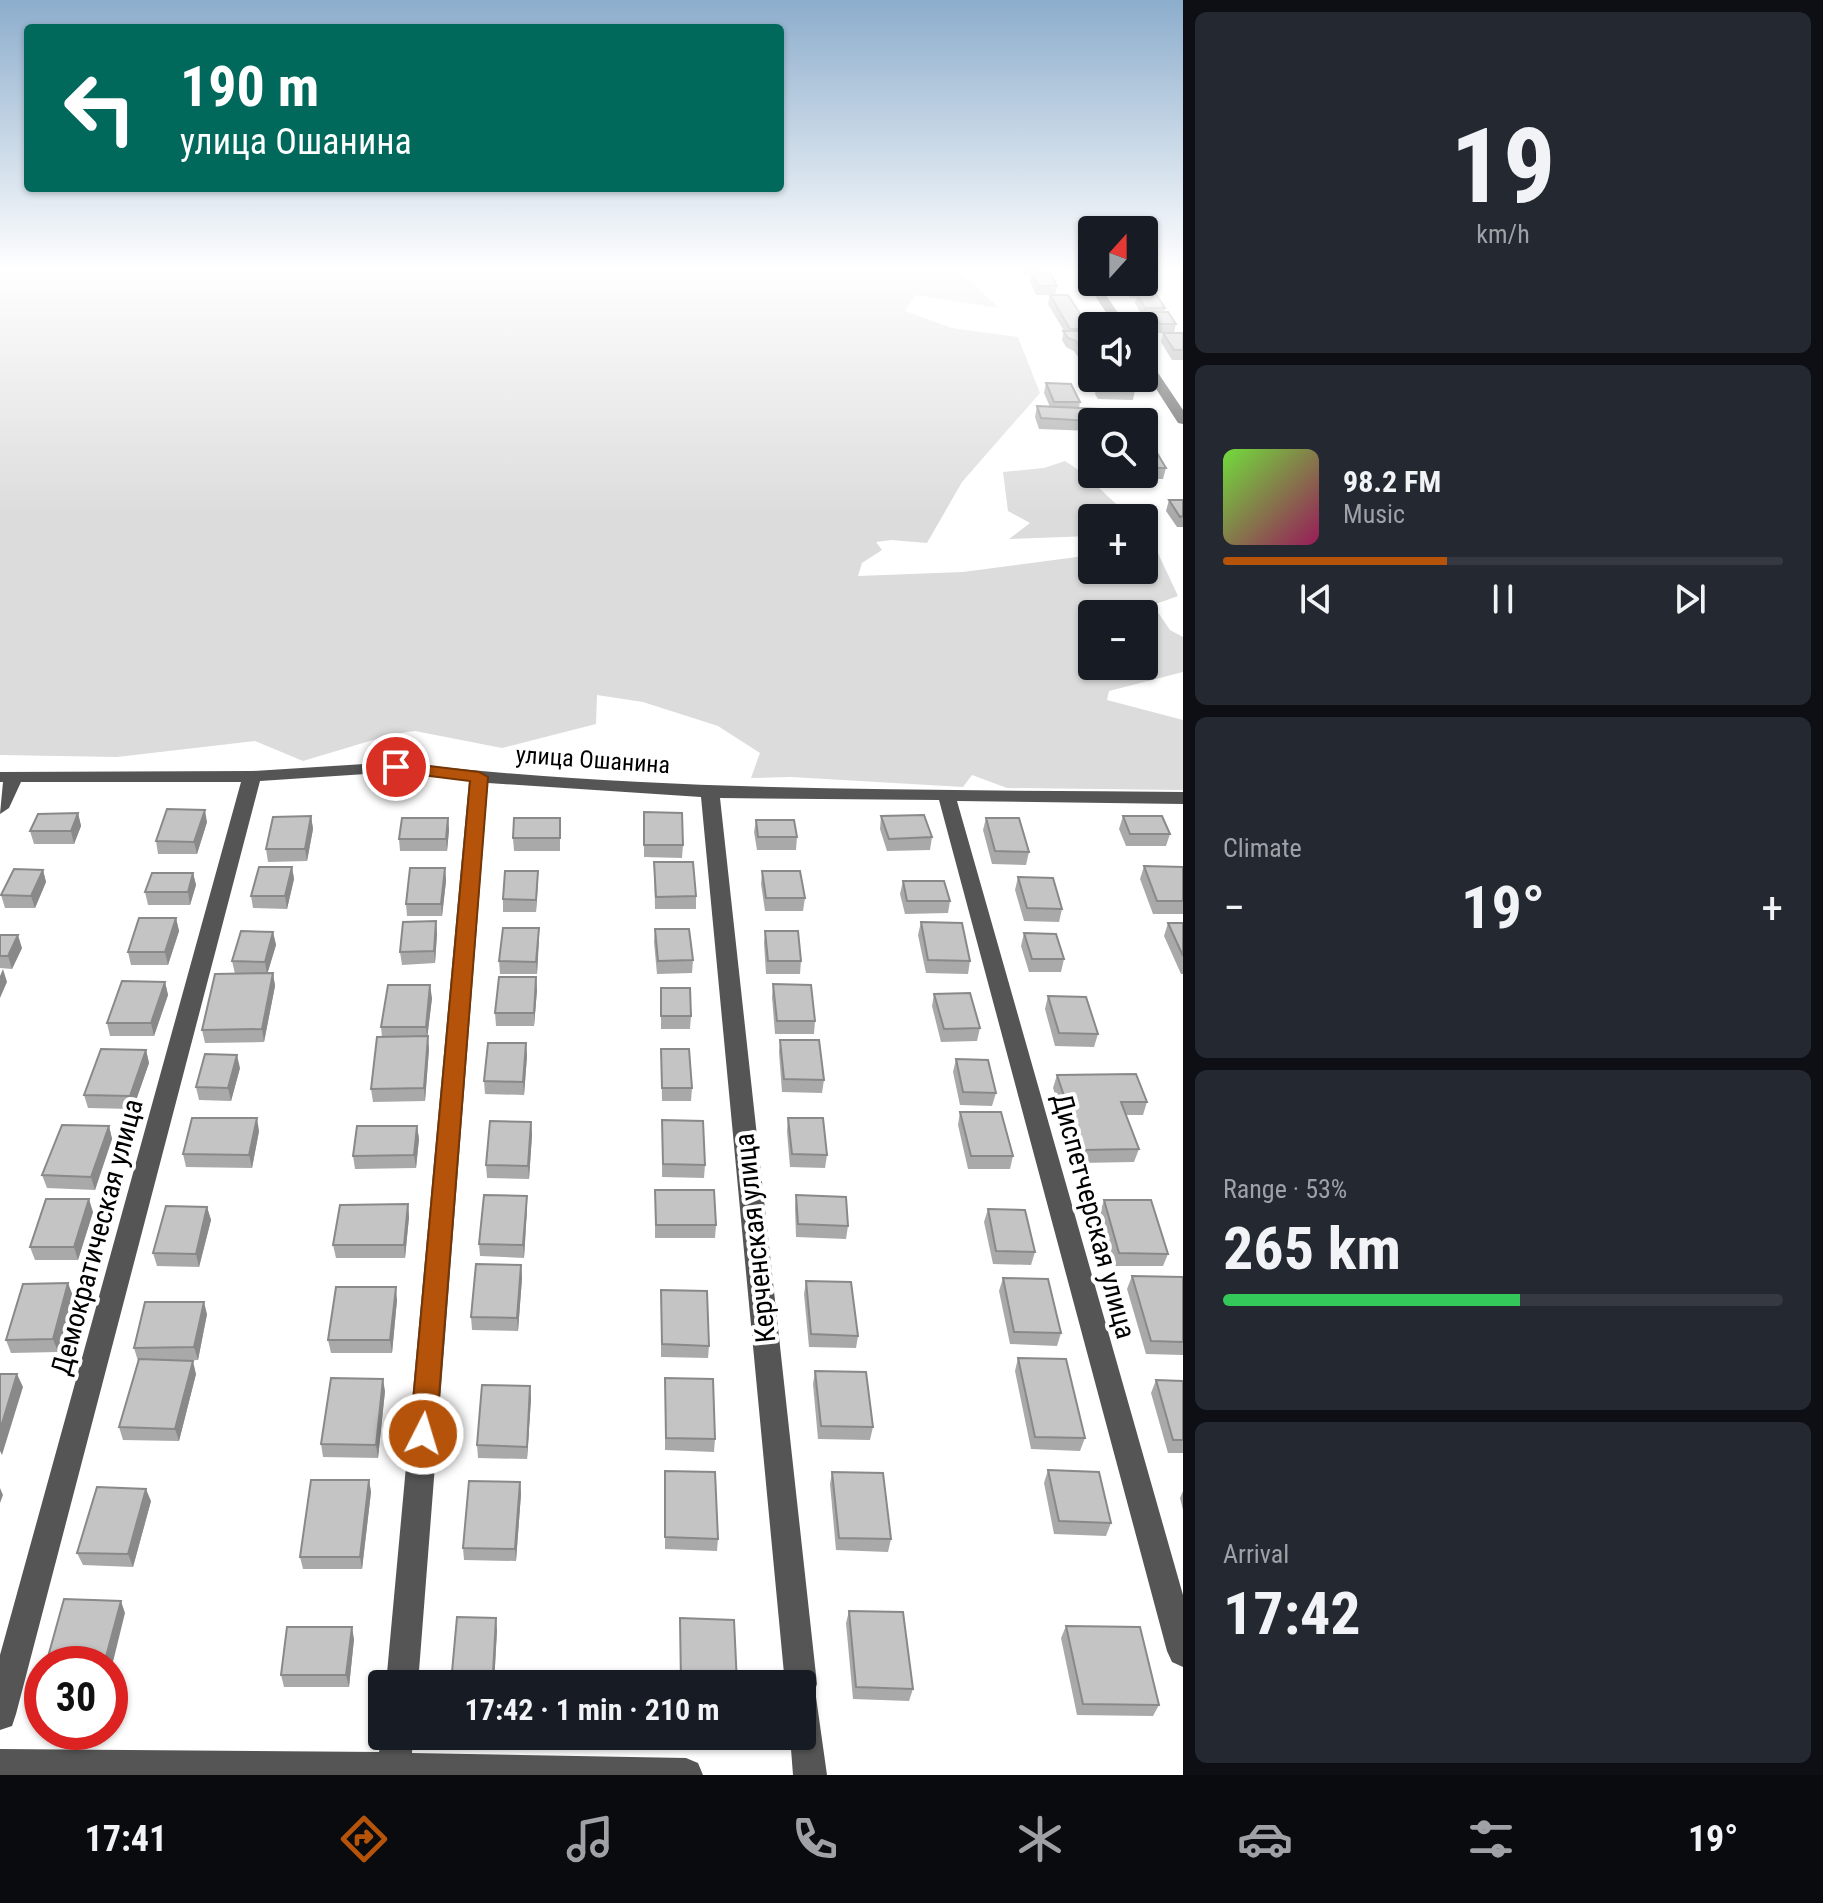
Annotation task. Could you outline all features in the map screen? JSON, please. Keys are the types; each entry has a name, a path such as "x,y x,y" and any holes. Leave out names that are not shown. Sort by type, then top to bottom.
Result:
{"street":[{"path":"1158,382 1183,420"},
{"name":"улица Ошанина","path":"7,777 252,776 396,767 479,777 710,792 1183,798"},
{"name":"Демократическая улица","path":"0,1714 252,776"},
{"path":"0,808 7,777"},
{"path":"403,1670 479,777"},
{"name":"Керченская улица","path":"710,792 800,1670"},
{"name":"Диспетчерская улица","path":"947,797 1183,1651"},
{"path":"807,1750 810,1775"},
{"path":"0,1766 395,1760 686,1775"}],"shaded area":[{"path":"0,353 1024,353 1040,393 962,482 927,543 876,542 882,550 862,563 858,576 963,572 1078,557 1078,584 1158,584 1158,553 1178,596 1158,603 1158,600 1078,600 1078,680 1152,680 1109,691 1107,700 1183,720 1183,790 1007,788 972,775 963,787 791,777 751,778 760,753 718,726 643,702 597,695 596,724 502,748 415,731 393,734 303,761 255,741 117,757 0,755"},
{"path":"1065,461 1078,470 1078,488 1100,488 1117,504 1078,504 1078,537 1009,539 1030,523 1008,511 1003,472 1044,468"},
{"path":"1158,612 1170,630 1183,637 1183,672 1158,678"}],"building":[{"path":"1046,383 1071,384 1080,402 1054,402"},
{"path":"1037,406 1079,408 1078,420 1041,418"},
{"path":"1158,455 1166,468 1158,468"},
{"path":"1169,500 1183,500 1183,516 1180,517"},
{"path":"167,809 205,810 194,842 156,841"},
{"path":"644,812 682,813 683,845 644,845"},
{"path":"78,813 71,831 30,831 38,814"},
{"path":"924,815 932,837 889,839 881,816"},
{"path":"311,816 305,849 266,849 273,817"},
{"path":"1123,816 1162,816 1170,834 1130,834"},
{"path":"402,818 448,818 446,839 399,839"},
{"path":"514,818 560,818 560,838 513,838"},
{"path":"986,818 1019,818 1029,852 995,851"},
{"path":"756,820 794,820 797,837 758,837"},
{"path":"654,862 693,862 696,896 656,897"},
{"path":"1144,866 1183,867 1183,901 1157,901"},
{"path":"259,867 292,867 285,896 251,896"},
{"path":"410,868 445,868 441,904 406,904"},
{"path":"14,869 43,870 31,896 1,895"},
{"path":"505,871 538,871 536,900 503,899"},
{"path":"762,871 800,871 805,898 766,898"},
{"path":"152,873 193,873 188,892 145,892"},
{"path":"1018,877 1053,878 1062,909 1027,908"},
{"path":"903,881 944,881 950,901 907,901"},
{"path":"139,918 176,918 165,952 128,952"},
{"path":"436,921 434,951 400,952 403,922"},
{"path":"921,922 962,923 970,961 928,960"},
{"path":"1168,923 1183,923 1183,956"},
{"path":"503,928 539,928 536,962 499,961"},
{"path":"655,929 689,929 693,960 658,961"},
{"path":"241,931 273,932 265,962 232,961"},
{"path":"765,931 798,931 801,961 768,961"},
{"path":"1024,933 1056,934 1064,959 1032,959"},
{"path":"0,935 18,935 8,956 0,956"},
{"path":"273,973 262,1029 202,1030 215,974"},
{"path":"499,977 536,977 534,1013 495,1013"},
{"path":"122,981 165,982 151,1023 107,1023"},
{"path":"773,984 811,985 815,1021 777,1021"},
{"path":"388,985 430,985 426,1027 381,1027"},
{"path":"661,988 690,988 691,1016 661,1016"},
{"path":"970,993 980,1028 944,1029 934,994"},
{"path":"1048,996 1086,997 1098,1034 1059,1033"},
{"path":"428,1036 424,1088 371,1089 377,1037"},
{"path":"780,1040 819,1040 824,1080 784,1079"},
{"path":"488,1043 526,1043 523,1082 484,1081"},
{"path":"101,1049 146,1050 130,1096 84,1095"},
{"path":"661,1049 689,1049 692,1088 662,1088"},
{"path":"205,1054 237,1055 228,1088 196,1087"},
{"path":"956,1059 988,1060 996,1093 963,1092"},
{"path":"1136,1074 1147,1102 1121,1102 1139,1149 1082,1150 1057,1075"},
{"path":"960,1112 1001,1112 1013,1156 971,1156"},
{"path":"192,1118 257,1118 249,1155 183,1154"},
{"path":"788,1118 823,1118 827,1155 792,1154"},
{"path":"662,1120 703,1121 705,1165 663,1164"},
{"path":"490,1121 531,1122 528,1166 486,1165"},
{"path":"62,1125 109,1126 91,1177 42,1175"},
{"path":"357,1126 417,1126 414,1155 353,1156"},
{"path":"655,1190 714,1190 716,1225 656,1225"},
{"path":"484,1195 527,1196 523,1245 479,1244"},
{"path":"796,1195 846,1197 848,1226 798,1224"},
{"path":"46,1199 89,1199 74,1247 30,1247"},
{"path":"1104,1200 1151,1200 1168,1254 1119,1253"},
{"path":"408,1204 404,1245 333,1245 340,1205"},
{"path":"166,1206 207,1207 196,1254 153,1253"},
{"path":"988,1209 1025,1210 1035,1252 996,1251"},
{"path":"476,1264 521,1265 517,1318 471,1317"},
{"path":"1132,1276 1183,1277 1183,1342 1151,1341"},
{"path":"1003,1278 1048,1279 1061,1333 1014,1332"},
{"path":"806,1281 851,1282 858,1336 811,1334"},
{"path":"68,1283 53,1339 6,1340 23,1284"},
{"path":"336,1287 396,1287 390,1340 328,1340"},
{"path":"661,1290 707,1291 709,1346 662,1344"},
{"path":"145,1302 204,1302 194,1347 134,1348"},
{"path":"1018,1358 1066,1359 1085,1438 1035,1437"},
{"path":"139,1359 193,1361 175,1429 119,1427"},
{"path":"815,1371 866,1372 873,1427 821,1426"},
{"path":"0,1374 17,1374 0,1430"},
{"path":"331,1378 383,1379 376,1445 321,1444"},
{"path":"665,1378 713,1379 715,1439 666,1438"},
{"path":"1156,1380 1183,1381 1183,1440 1173,1440"},
{"path":"482,1385 530,1386 527,1447 477,1445"},
{"path":"1048,1470 1099,1472 1111,1523 1059,1521"},
{"path":"665,1471 715,1472 718,1539 665,1537"},
{"path":"832,1472 883,1473 891,1539 839,1538"},
{"path":"311,1480 369,1480 360,1557 300,1557"},
{"path":"469,1481 520,1482 515,1549 463,1548"},
{"path":"97,1487 146,1489 128,1554 77,1553"},
{"path":"64,1599 121,1601 109,1646 51,1646"},
{"path":"849,1611 903,1612 913,1689 856,1687"},
{"path":"457,1617 496,1618 493,1670 452,1670"},
{"path":"680,1618 734,1620 736,1670 681,1670"},
{"path":"1066,1626 1140,1627 1159,1705 1083,1704"},
{"path":"287,1627 352,1627 346,1675 281,1675"}],"route":[{"path":"396,767 479,777 423,1434"}]}
